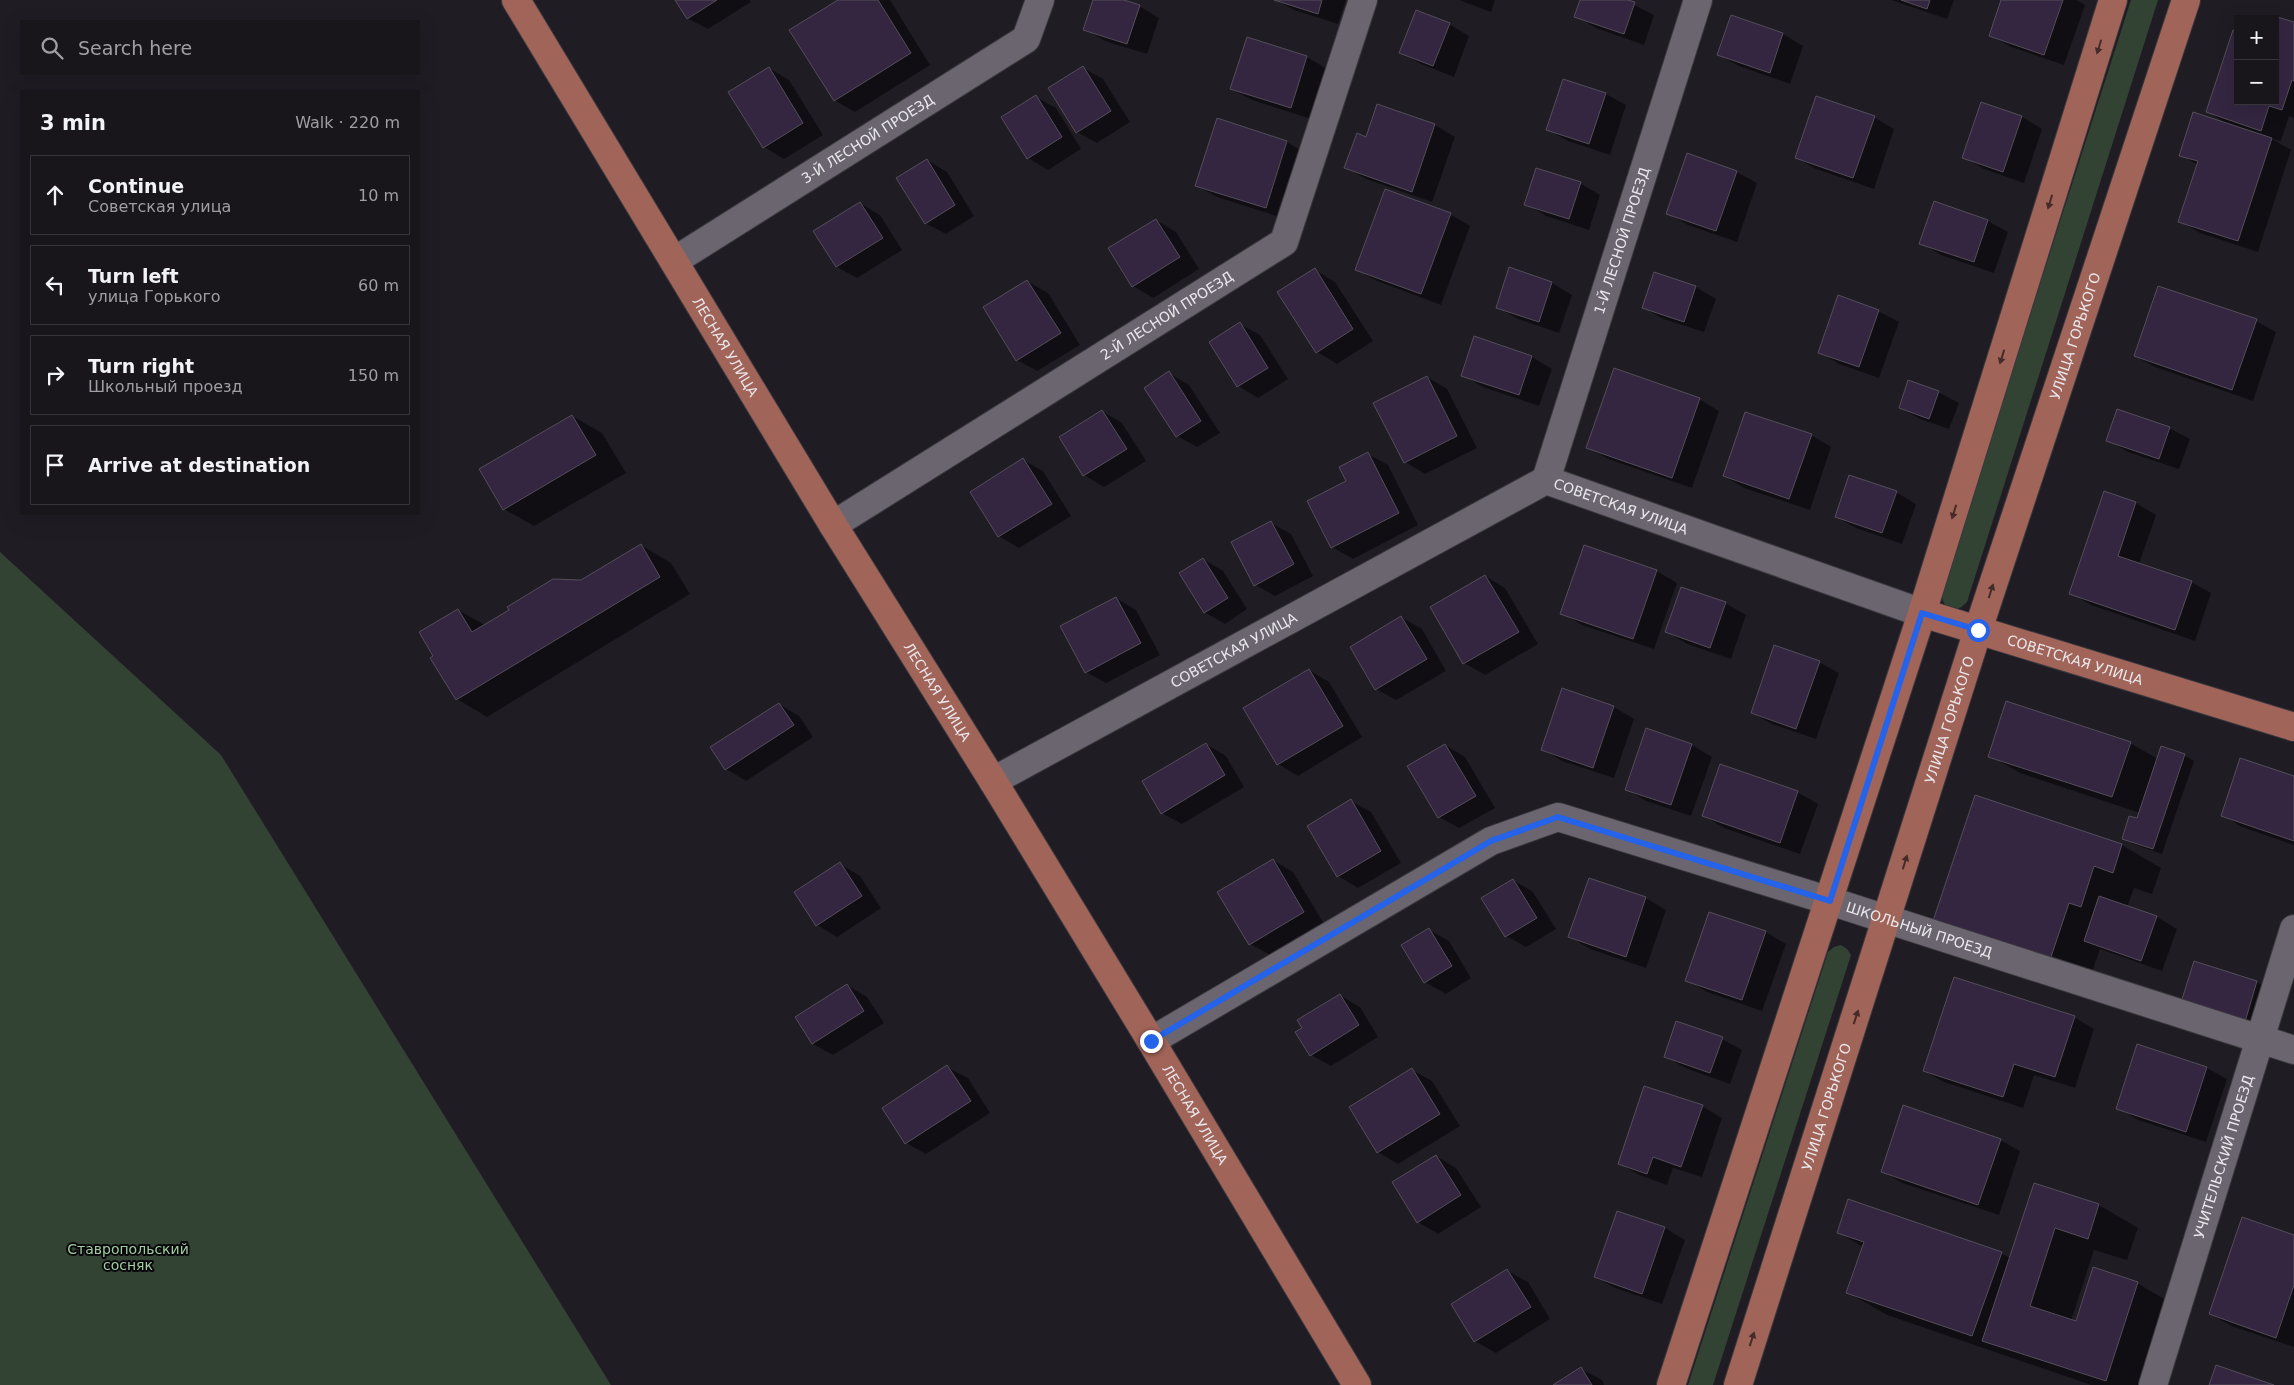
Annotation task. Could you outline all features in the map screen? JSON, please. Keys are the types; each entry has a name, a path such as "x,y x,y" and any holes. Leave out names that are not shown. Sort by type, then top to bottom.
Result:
{"main road":[{"name":"ЛЕСНАЯ УЛИЦА","path":"516,0 833,525 993,781 1151,1041 1357,1385"},
{"path":"1671,1385 1830,901 1922,613 2113,0"},
{"name":"УЛИЦА ГОРЬКОГО","path":"1738,1385 1978,630 2186,0"},
{"name":"СОВЕТСКАЯ УЛИЦА","path":"1922,613 2294,727"}],"street":[{"name":"3-Й ЛЕСНОЙ ПРОЕЗД","path":"674,261 1026,39 1040,0"},
{"name":"2-Й ЛЕСНОЙ ПРОЕЗД","path":"833,525 1284,242 1363,0"},
{"name":"1-Й ЛЕСНОЙ ПРОЕЗД","path":"1546,480 1698,0"},
{"name":"СОВЕТСКАЯ УЛИЦА","path":"993,781 1546,480 1922,613"},
{"name":"ШКОЛЬНЫЙ ПРОЕЗД","path":"1151,1041 1491,841 1558,817 1830,901 1886,921 2294,1050"},
{"name":"УЧИТЕЛЬСКИЙ ПРОЕЗД","path":"2153,1385 2294,929"}],"green space":[{"path":"2131,0 2158,0 1967,602 1958,609 1950,609 1944,604 1941,593"},
{"name":"Ставропольский сосняк","path":"0,552 221,755 611,1385 0,1385"},
{"path":"1841,945 1851,955 1713,1385 1688,1385 1828,952 1834,947"}],"building":[{"path":"675,0 717,0 687,19"},
{"path":"838,0 878,0 911,53 834,101 789,30"},
{"path":"1093,0 1124,0 1140,5 1127,44 1083,30"},
{"path":"1274,0 1322,0 1318,14"},
{"path":"1580,0 1628,0 1635,2 1624,34 1574,17"},
{"path":"1901,0 1930,0 1927,9"},
{"path":"2001,0 2063,0 2044,55 1989,36"},
{"path":"1416,10 1450,23 1433,66 1399,53"},
{"path":"1731,15 1783,33 1770,73 1717,55"},
{"path":"2279,18 2294,22 2294,81 2292,80 2282,110 2269,106 2261,131 2206,112 2233,30 2234,105 2279,105"},
{"path":"1247,37 1307,56 1291,108 1230,89"},
{"path":"1083,66 1111,111 1076,133 1048,88"},
{"path":"769,67 803,123 763,148 728,92"},
{"path":"1563,79 1606,93 1589,144 1546,130"},
{"path":"1036,95 1062,137 1027,159 1001,117"},
{"path":"1816,96 1875,116 1853,178 1795,158"},
{"path":"1981,102 2022,116 2003,172 1962,158"},
{"path":"1377,104 1435,124 1412,192 1344,168 1357,133 1366,137"},
{"path":"2193,112 2272,138 2238,241 2178,222 2198,161 2179,156"},
{"path":"1217,118 1287,141 1266,208 1195,186"},
{"path":"1687,153 1737,171 1716,231 1666,214"},
{"path":"927,159 955,205 925,224 896,178"},
{"path":"1536,168 1581,182 1569,219 1524,205"},
{"path":"1385,189 1451,213 1421,294 1355,270"},
{"path":"1934,201 1988,220 1974,262 1919,244"},
{"path":"860,202 883,238 836,267 813,231"},
{"path":"1156,219 1180,257 1132,287 1108,248"},
{"path":"1509,267 1552,282 1539,322 1496,308"},
{"path":"1315,268 1353,329 1316,353 1277,292"},
{"path":"1654,272 1696,286 1684,322 1642,308"},
{"path":"1027,280 1061,333 1016,361 983,307"},
{"path":"2158,286 2257,319 2232,390 2134,356"},
{"path":"1838,295 1879,310 1859,367 1818,353"},
{"path":"1240,322 1268,368 1237,387 1209,342"},
{"path":"1474,336 1532,356 1519,395 1461,376"},
{"path":"1614,368 1700,398 1672,478 1586,448"},
{"path":"1169,371 1201,421 1176,437 1144,388"},
{"path":"1427,376 1457,436 1404,463 1373,403"},
{"path":"1908,380 1939,391 1929,419 1899,408"},
{"path":"2117,409 2170,427 2159,459 2106,441"},
{"path":"1102,410 1127,449 1083,476 1059,437"},
{"path":"1745,412 1812,434 1789,499 1723,476"},
{"path":"572,415 596,455 503,510 479,469"},
{"path":"1368,452 1399,513 1331,548 1307,501 1346,481 1339,467"},
{"path":"1023,458 1052,504 998,537 970,492"},
{"path":"1849,475 1897,491 1882,533 1835,517"},
{"path":"2104,491 2136,502 2118,556 2192,581 2175,630 2069,594"},
{"path":"1271,521 1294,564 1254,586 1231,542"},
{"path":"641,544 660,577 456,700 430,658 433,656 419,632 458,609 472,632 509,610 507,607 553,579 581,580"},
{"path":"1584,545 1657,570 1633,639 1560,614"},
{"path":"1203,558 1228,598 1204,613 1179,573"},
{"path":"1485,575 1519,632 1463,664 1430,607"},
{"path":"1681,587 1726,602 1710,648 1665,632"},
{"path":"1116,597 1141,643 1085,673 1060,626"},
{"path":"1401,616 1427,659 1375,690 1350,647"},
{"path":"1774,645 1820,661 1796,729 1751,713"},
{"path":"1309,669 1343,726 1277,765 1243,708"},
{"path":"1562,688 1614,706 1593,768 1541,750"},
{"path":"2006,701 2131,742 2112,797 1988,757"},
{"path":"779,703 794,725 725,770 710,747"},
{"path":"1646,728 1692,744 1671,805 1625,790"},
{"path":"1206,743 1225,775 1161,814 1142,781"},
{"path":"1445,744 1476,796 1438,818 1407,766"},
{"path":"2161,746 2185,754 2153,849 2122,839 2129,816 2137,818"},
{"path":"2240,758 2294,776 2294,841 2221,816"},
{"path":"1720,764 1798,791 1780,843 1702,816"},
{"path":"1975,795 2122,844 2113,873 2094,866 2081,907 2069,903 2049,963 1932,924"},
{"path":"1351,799 1381,851 1337,877 1307,826"},
{"path":"1273,859 1304,912 1249,945 1217,892"},
{"path":"840,862 862,896 816,926 794,892"},
{"path":"1589,878 1646,897 1626,957 1568,937"},
{"path":"1513,879 1537,918 1505,937 1481,898"},
{"path":"2099,896 2157,916 2141,961 2084,941"},
{"path":"1709,912 1766,931 1742,1000 1685,981"},
{"path":"1429,928 1452,966 1424,983 1401,945"},
{"path":"2194,961 2257,981 2242,1032 2178,1012"},
{"path":"1954,977 2075,1016 2055,1077 2014,1064 2003,1097 1923,1071"},
{"path":"847,984 864,1011 812,1044 795,1017"},
{"path":"1340,994 1359,1025 1310,1056 1295,1032 1302,1028 1297,1020"},
{"path":"1676,1021 1723,1037 1710,1073 1664,1057"},
{"path":"2137,1044 2207,1067 2186,1132 2116,1109"},
{"path":"947,1065 971,1101 905,1144 882,1108"},
{"path":"1412,1068 1440,1114 1377,1153 1349,1107"},
{"path":"1644,1086 1703,1105 1681,1167 1653,1157 1647,1174 1618,1164"},
{"path":"1903,1105 2001,1139 1978,1205 1881,1172"},
{"path":"1436,1155 1461,1195 1417,1223 1392,1182"},
{"path":"2034,1183 2099,1204 2088,1239 2055,1228 2030,1306 2076,1321 2093,1267 2138,1282 2106,1381 1982,1341"},
{"path":"1848,1199 2002,1252 1972,1336 1846,1293 1864,1242 1837,1233"},
{"path":"1617,1211 1665,1227 1642,1294 1594,1277"},
{"path":"2242,1217 2294,1235 2294,1285 2276,1338 2209,1314"},
{"path":"1507,1269 1531,1307 1474,1342 1451,1304"},
{"path":"2216,1365 2274,1385 2209,1385"},
{"path":"1581,1367 1592,1385 1553,1385"}],"route":[{"path":"1151,1041 1491,841 1558,817 1830,901 1922,613 1978,630"}]}
